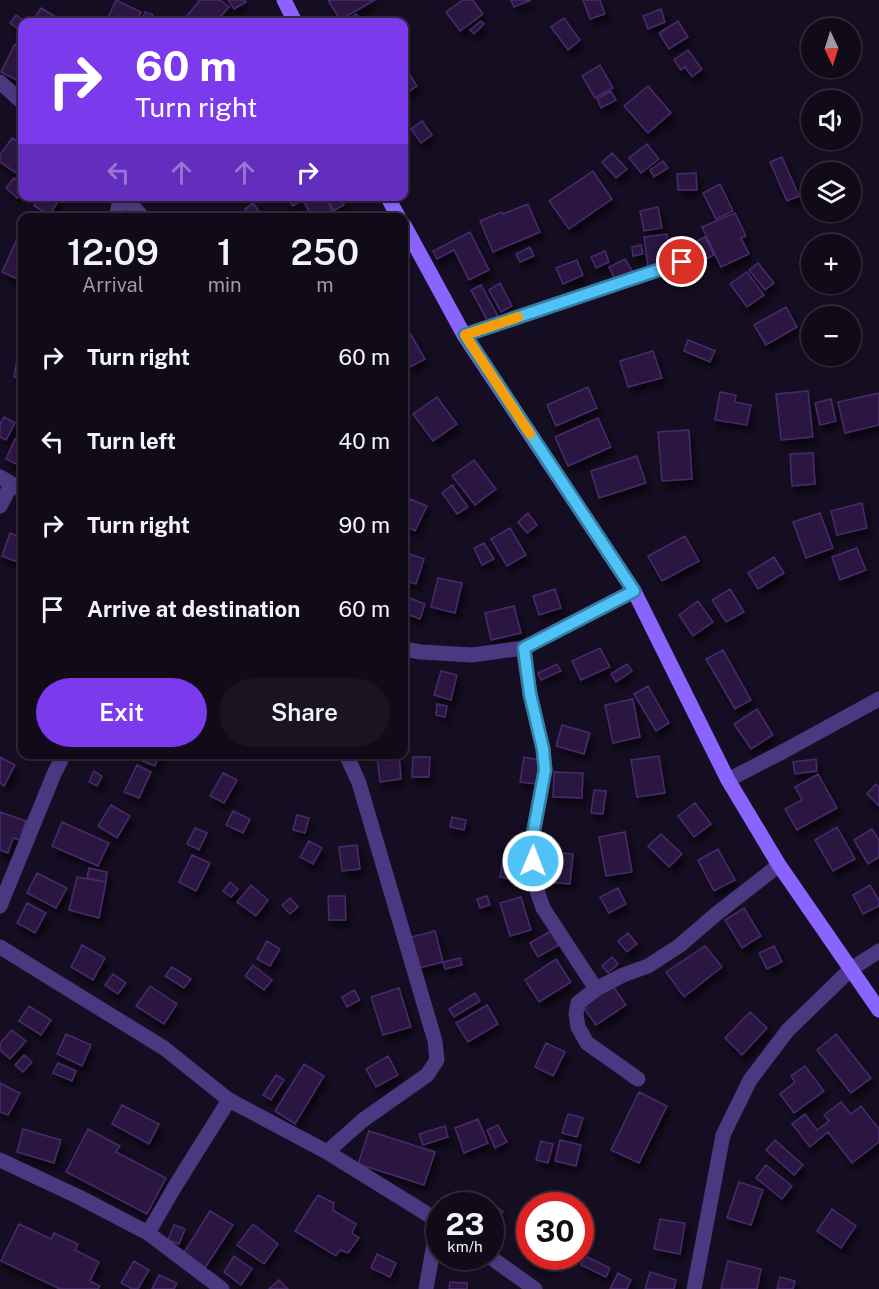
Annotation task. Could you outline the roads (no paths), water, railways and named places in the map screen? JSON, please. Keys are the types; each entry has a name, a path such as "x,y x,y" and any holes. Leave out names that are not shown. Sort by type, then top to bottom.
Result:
{"street":[{"path":"284,0 293,18"},
{"path":"0,82 18,98"},
{"path":"128,201 138,213"},
{"path":"408,232 465,335 634,591 728,780 779,865 879,1010"},
{"path":"465,335 682,262"},
{"path":"0,506 11,484"},
{"path":"408,650 472,655 524,648 634,591"},
{"path":"524,648 530,694 543,749 545,770 532,840 534,882 543,908 596,989"},
{"path":"728,780 879,699"},
{"path":"0,906 61,759"},
{"path":"327,1152 363,1120 427,1075 437,1060 435,1041 359,783 348,759"},
{"path":"638,1079 586,1043 578,1028 576,1014 578,1003 596,989 623,975 648,966 679,946 779,865"},
{"path":"694,1289 723,1135 750,1080 788,1030 851,969 879,951"},
{"path":"1,952 164,1048 229,1100 327,1152 426,1213"},
{"path":"148,1233 229,1100"},
{"path":"0,1160 148,1233 222,1289"},
{"path":"504,1267 535,1289"},
{"path":"426,1289 430,1270"}]}
